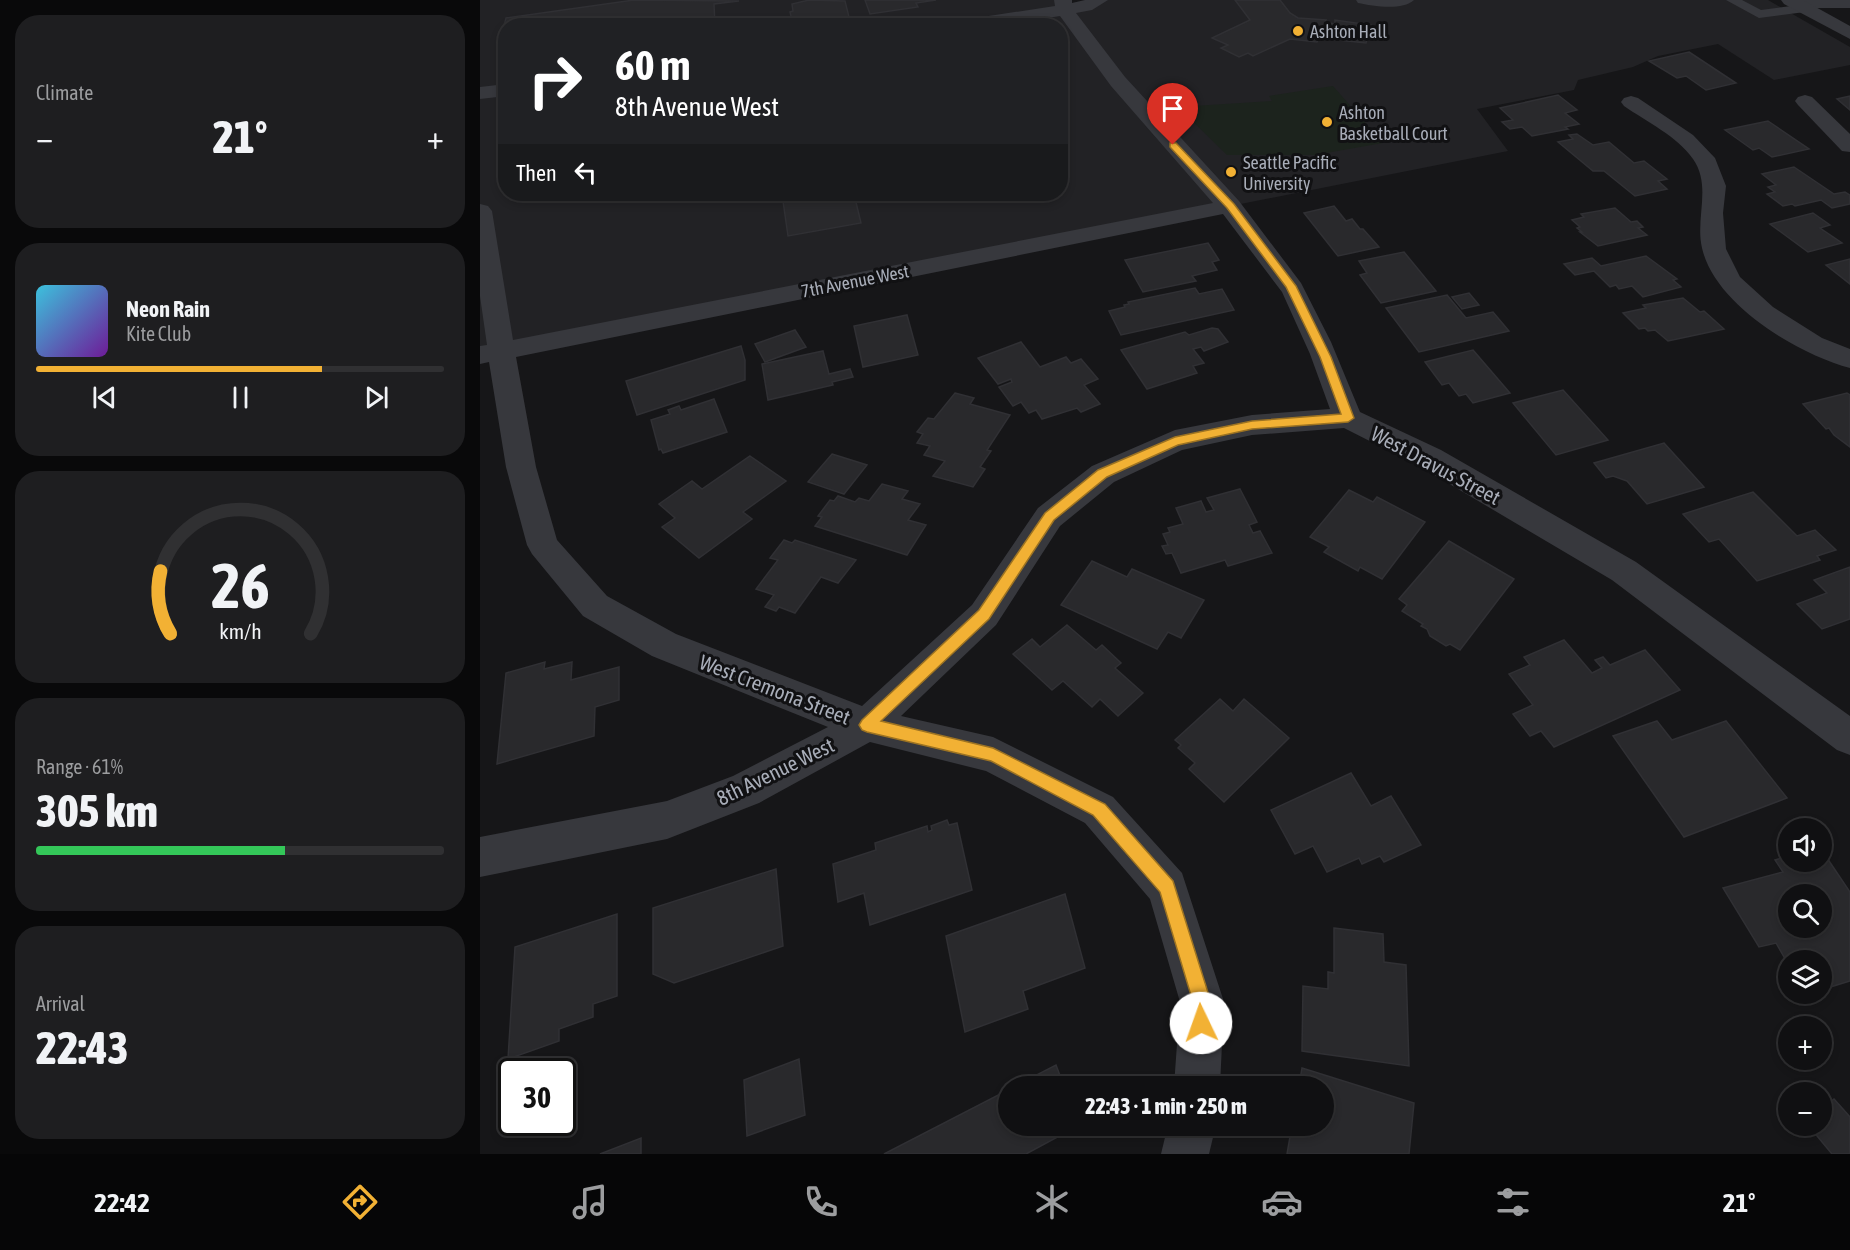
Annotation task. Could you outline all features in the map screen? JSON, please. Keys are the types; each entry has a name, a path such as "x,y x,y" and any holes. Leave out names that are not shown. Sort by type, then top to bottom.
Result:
{"street":[{"path":"997,18 1064,5 1086,6 1099,0"},
{"path":"1797,4 1850,33"},
{"name":"West Dravus Street","path":"1064,5 1082,36 1130,99 1231,206 1291,286 1326,357 1348,418 1430,458 1624,571 1849,736"},
{"path":"480,93 498,91"},
{"path":"1804,101 1850,146"},
{"path":"1631,102 1686,139 1704,158 1715,186 1711,213 1714,249 1730,281 1772,318 1813,344 1850,359"},
{"name":"7th Avenue West","path":"490,353 1231,206"},
{"name":"West Cremona Street","path":"480,211 490,353 543,545 596,606 664,645 867,725 993,755 1099,810 1167,888 1202,1002 1198,1076"},
{"name":"8th Avenue West","path":"480,856 668,820 745,790 867,725 984,615 1049,517 1103,474 1175,441 1252,425 1348,418"},
{"path":"1185,1154 1189,1136"}],"lane":[{"path":"1362,0 1381,3 1408,0"},
{"path":"1732,0 1776,24"},
{"path":"1759,14 1797,4 1850,4"}],"shaded area":[{"name":"Seattle Pacific University","path":"480,0 1063,0 1065,10 1099,0 1768,0 1850,47 1850,65 1774,80 1718,44 1658,56 1633,67 1578,80 1574,90 1477,109 1508,151 480,355"},
{"path":"1333,86 1383,143 1315,155 1227,155 1178,107 1272,101 1269,96"}],"building":[{"path":"634,0 739,1 714,4 715,18 506,18"},
{"path":"809,0 845,1 849,17 792,18 792,4"},
{"path":"865,0 936,0 916,3 918,7 870,14"},
{"name":"Ashton Hall","path":"1235,0 1280,0 1290,13 1298,18 1326,20 1325,22 1335,24 1335,20 1371,25 1366,43 1319,38 1317,42 1290,39 1253,56 1248,53 1239,57 1221,48 1228,45 1212,38 1250,20"},
{"path":"1689,52 1736,83 1706,90 1686,76 1677,78 1649,61"},
{"path":"1558,95 1577,110 1565,113 1579,124 1565,127 1568,129 1532,136 1522,127 1510,129 1502,122 1513,120 1500,108"},
{"path":"1850,96 1850,110 1837,99"},
{"path":"1768,121 1809,149 1772,157 1759,148 1753,150 1725,130"},
{"path":"1577,134 1593,145 1609,142 1634,163 1644,161 1667,179 1658,181 1667,189 1635,196 1604,171 1593,171 1558,142 1573,139 1569,135"},
{"path":"1794,167 1834,194 1845,192 1850,195 1850,204 1832,208 1821,200 1795,206 1792,204 1783,206 1767,194 1775,192 1768,187 1776,185 1762,174"},
{"path":"783,201 856,201 861,223 788,236"},
{"path":"1334,206 1346,221 1352,219 1379,247 1338,256 1304,213"},
{"path":"1615,208 1631,222 1637,221 1643,227 1638,228 1647,235 1598,246 1580,232 1582,232 1577,228 1580,227 1572,220 1584,217 1581,214"},
{"path":"1813,213 1830,225 1820,228 1842,243 1808,252 1770,224"},
{"path":"1208,243 1219,260 1212,262 1217,270 1192,276 1196,281 1143,292 1125,260"},
{"path":"1404,252 1436,291 1381,303 1360,275 1367,273 1359,261"},
{"path":"1646,256 1677,279 1673,280 1681,287 1643,297 1632,286 1619,289 1616,285 1610,287 1594,271 1575,275 1564,264 1592,258 1601,266"},
{"path":"1850,259 1850,284 1826,265"},
{"path":"1195,288 1199,294 1222,289 1234,310 1121,335 1109,311 1125,307 1124,305 1129,304 1128,302"},
{"path":"1469,293 1479,305 1462,309 1452,297"},
{"path":"1447,295 1466,318 1493,312 1509,331 1419,352 1386,308"},
{"path":"1683,298 1700,312 1704,311 1724,329 1668,341 1655,330 1639,329 1623,313 1646,308 1643,305"},
{"path":"907,315 918,355 863,367 854,326"},
{"path":"1212,328 1218,329 1228,342 1204,351 1201,347 1193,349 1204,363 1193,366 1197,373 1147,389 1121,350 1185,332 1189,335"},
{"path":"795,330 806,347 765,362 755,344"},
{"path":"1021,342 1040,367 1066,357 1071,363 1081,359 1098,379 1084,385 1100,404 1081,412 1077,408 1042,419 1036,410 1029,413 1021,402 1013,406 999,387 1012,382 1011,379 998,384 978,358"},
{"path":"741,346 745,360 745,380 637,415 626,381"},
{"path":"1473,350 1510,393 1473,403 1466,394 1459,396 1449,383 1442,385 1425,362"},
{"path":"823,351 829,374 850,369 853,377 832,382 833,385 768,400 762,364"},
{"path":"1563,390 1608,440 1556,455 1513,403"},
{"path":"955,393 974,398 970,404 1010,415 987,450 991,451 980,467 985,469 973,487 933,476 945,461 924,455 930,446 917,443 923,434 917,432 928,418 934,419"},
{"path":"1847,393 1850,395 1850,447 1834,435 1829,428 1826,429 1803,404"},
{"path":"714,399 727,432 663,453 661,449 659,450 651,420 670,414 668,410 679,406 681,410"},
{"path":"1664,443 1704,487 1647,504 1627,481 1613,476 1606,478 1594,463"},
{"path":"832,454 867,465 844,494 808,482"},
{"path":"750,456 786,481 743,512 752,519 699,558 662,527 675,518 659,504 692,481 702,489"},
{"path":"882,484 908,491 902,499 920,504 908,520 926,525 907,555 815,526 822,517 818,516 830,500 834,501 838,496 855,502 859,498 869,501"},
{"path":"1240,489 1257,522 1249,525 1253,533 1260,531 1272,553 1228,566 1225,560 1181,573 1172,553 1166,554 1162,546 1168,545 1163,534 1170,532 1168,528 1183,524 1176,508 1201,501 1206,512 1214,510 1207,498"},
{"path":"1349,490 1373,502 1377,497 1425,522 1382,579 1360,567 1358,571 1324,552 1329,547 1310,537"},
{"path":"1753,492 1797,536 1815,530 1836,550 1817,556 1820,560 1757,581 1719,539 1709,542 1683,514"},
{"path":"784,540 792,543 795,540 856,560 838,583 821,577 795,613 779,607 776,611 765,607 774,595 756,589 778,560 770,558"},
{"path":"1449,541 1514,579 1460,650 1450,644 1446,646 1430,636 1427,629 1421,626 1423,624 1402,611 1407,605 1399,599"},
{"path":"1092,561 1127,577 1132,569 1204,600 1181,638 1168,632 1157,649 1061,605"},
{"path":"1850,567 1850,619 1822,629 1797,604 1827,593 1814,580"},
{"path":"1067,625 1096,650 1102,645 1121,663 1115,668 1143,693 1118,716 1100,699 1092,707 1063,681 1052,690 1013,654 1032,639 1040,647"},
{"path":"1564,640 1592,673 1602,668 1595,660 1603,657 1610,665 1645,650 1680,690 1554,747 1541,731 1530,736 1513,714 1533,705 1509,674 1530,665 1524,657"},
{"path":"545,662 544,669 572,662 571,680 619,667 619,700 595,707 594,736 497,764 506,673"},
{"path":"1220,699 1233,711 1244,699 1289,738 1224,802 1189,769 1195,763 1178,748 1181,745 1175,740"},
{"path":"1657,721 1672,740 1726,721 1787,798 1684,837 1613,736"},
{"path":"1351,773 1371,806 1391,796 1421,845 1384,862 1380,856 1362,864 1359,858 1327,872 1313,846 1295,854 1271,810"},
{"path":"947,820 949,825 957,823 972,890 870,925 864,893 838,902 833,864 876,850 875,843 927,826 928,832 932,830 931,826"},
{"path":"1832,865 1850,892 1850,981 1832,986 1832,950 1780,950 1776,943 1759,947 1723,888 1783,872 1832,872"},
{"path":"776,869 783,946 674,983 653,974 653,908"},
{"path":"1065,894 1085,968 1023,991 1028,1009 965,1032 946,936"},
{"path":"617,914 617,996 593,1004 593,1017 559,1029 559,1041 508,1058 515,947"},
{"path":"1334,928 1383,934 1384,962 1406,965 1409,1066 1302,1051 1303,986 1328,989 1328,972 1334,973"},
{"path":"799,1059 805,1115 747,1136 744,1080"},
{"path":"1056,1065 1060,1076 1035,1076"},
{"path":"1302,1068 1328,1076 1301,1076"},
{"path":"1334,1078 1414,1103 1409,1154 1287,1154 1290,1136 1334,1136"},
{"path":"998,1095 998,1136 1059,1136 1026,1154 884,1154"},
{"path":"1834,1099 1850,1117 1850,1154 1832,1154 1817,1136 1832,1136 1832,1101"},
{"path":"641,1138 641,1154 600,1154"}],"place":[{"name":"Ashton Hall","path":"1298,31"},
{"name":"Ashton Basketball Court","path":"1327,122"},
{"name":"Seattle Pacific University","path":"1231,172"}],"route":[{"path":"1173,145 1231,206 1291,286 1326,357 1348,418 1252,425 1175,441 1103,474 1049,517 984,615 867,725 993,755 1099,810 1167,888 1202,1002 1201,1023"}]}
